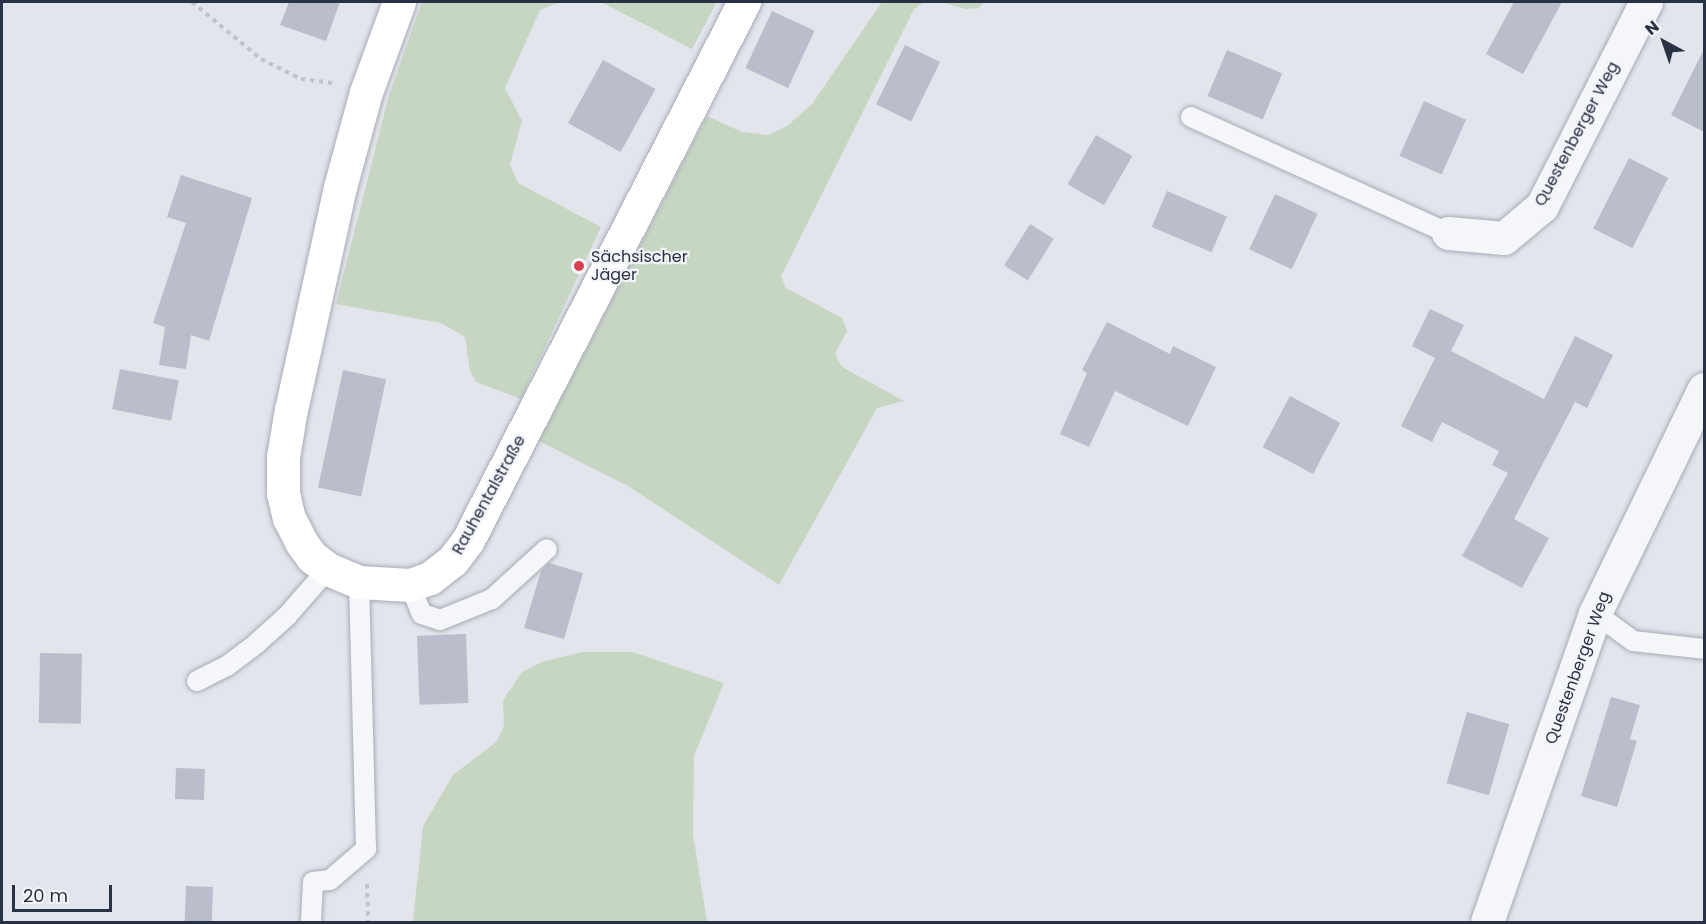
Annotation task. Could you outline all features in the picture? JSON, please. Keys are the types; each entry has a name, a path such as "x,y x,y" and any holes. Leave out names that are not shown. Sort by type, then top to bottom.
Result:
{"street":[{"name":"Rauhentalstraße","path":"399,2 366,92 322,268 283,458 284,493 289,518 301,542 312,557 328,569 359,582 410,585 438,572 453,560 468,540 744,2"},
{"name":"Questenberger Weg","path":"1448,233 1504,238 1542,206 1647,2"},
{"name":"Questenberger Weg","path":"1487,922 1595,613 1704,389"}],"lane":[{"path":"1191,117 1448,233"},
{"path":"410,585 422,614 440,620 492,599 547,549"},
{"path":"197,681 226,666 257,643 287,616 328,569"},
{"path":"311,922 313,882 330,880 366,849 359,582"},
{"path":"1595,613 1633,641 1704,649"}],"path":[{"path":"192,2 261,59 301,79 343,85 366,92"}],"green space":[{"path":"422,2 560,2 540,10 505,88 522,121 510,164 518,183 601,227 521,399 476,382 470,371 465,337 441,323 336,304 389,95"},
{"path":"593,2 717,2 692,49 603,3"},
{"path":"882,2 924,2 914,9 781,276 786,288 842,318 847,331 835,354 842,367 904,401 877,408 779,585 628,486 539,441 707,116 742,132 768,135 787,126 812,104"},
{"path":"942,2 984,2 979,8 965,9"},
{"path":"582,652 633,652 724,683 694,756 693,834 707,922 413,922 423,826 453,775 496,742 504,726 503,700 522,672 542,662"}],"building":[{"path":"289,2 340,2 326,41 280,25"},
{"path":"1514,2 1562,2 1523,74 1486,54"},
{"path":"772,11 815,31 788,88 745,68"},
{"path":"905,45 940,62 911,121 876,104"},
{"path":"1704,49 1704,132 1671,115"},
{"path":"1227,50 1282,73 1263,119 1207,96"},
{"path":"603,60 655,89 621,152 568,123"},
{"path":"1424,101 1466,120 1442,175 1400,156"},
{"path":"1096,135 1132,156 1104,205 1068,184"},
{"path":"1629,158 1668,178 1632,248 1593,228"},
{"path":"181,175 252,198 209,341 191,335 186,369 159,365 165,327 153,323 186,223 167,217"},
{"path":"1167,191 1227,216 1212,252 1152,227"},
{"path":"1275,194 1318,214 1292,269 1249,249"},
{"path":"1030,224 1054,239 1028,280 1004,266"},
{"path":"1430,309 1464,325 1451,351 1544,399 1575,336 1613,355 1587,408 1575,402 1514,519 1549,538 1522,588 1462,556 1508,473 1492,465 1499,451 1442,422 1432,442 1401,426 1435,358 1412,346"},
{"path":"1107,322 1170,354 1173,346 1216,367 1188,426 1115,391 1089,447 1060,434 1087,373 1082,370"},
{"path":"120,369 179,380 171,421 112,409"},
{"path":"343,370 386,379 361,497 318,487"},
{"path":"1290,396 1340,423 1313,474 1263,447"},
{"path":"549,563 583,573 564,639 524,628 541,571"},
{"path":"466,634 468,703 419,705 417,636"},
{"path":"40,653 82,654 81,724 39,723"},
{"path":"1611,697 1640,705 1630,739 1637,741 1617,807 1581,796"},
{"path":"1467,712 1509,724 1489,795 1447,783"},
{"path":"176,768 205,769 204,800 175,799"},
{"path":"186,886 213,887 212,922 185,922"}],"place":[{"name":"Sächsischer Jäger","path":"579,266"}]}
